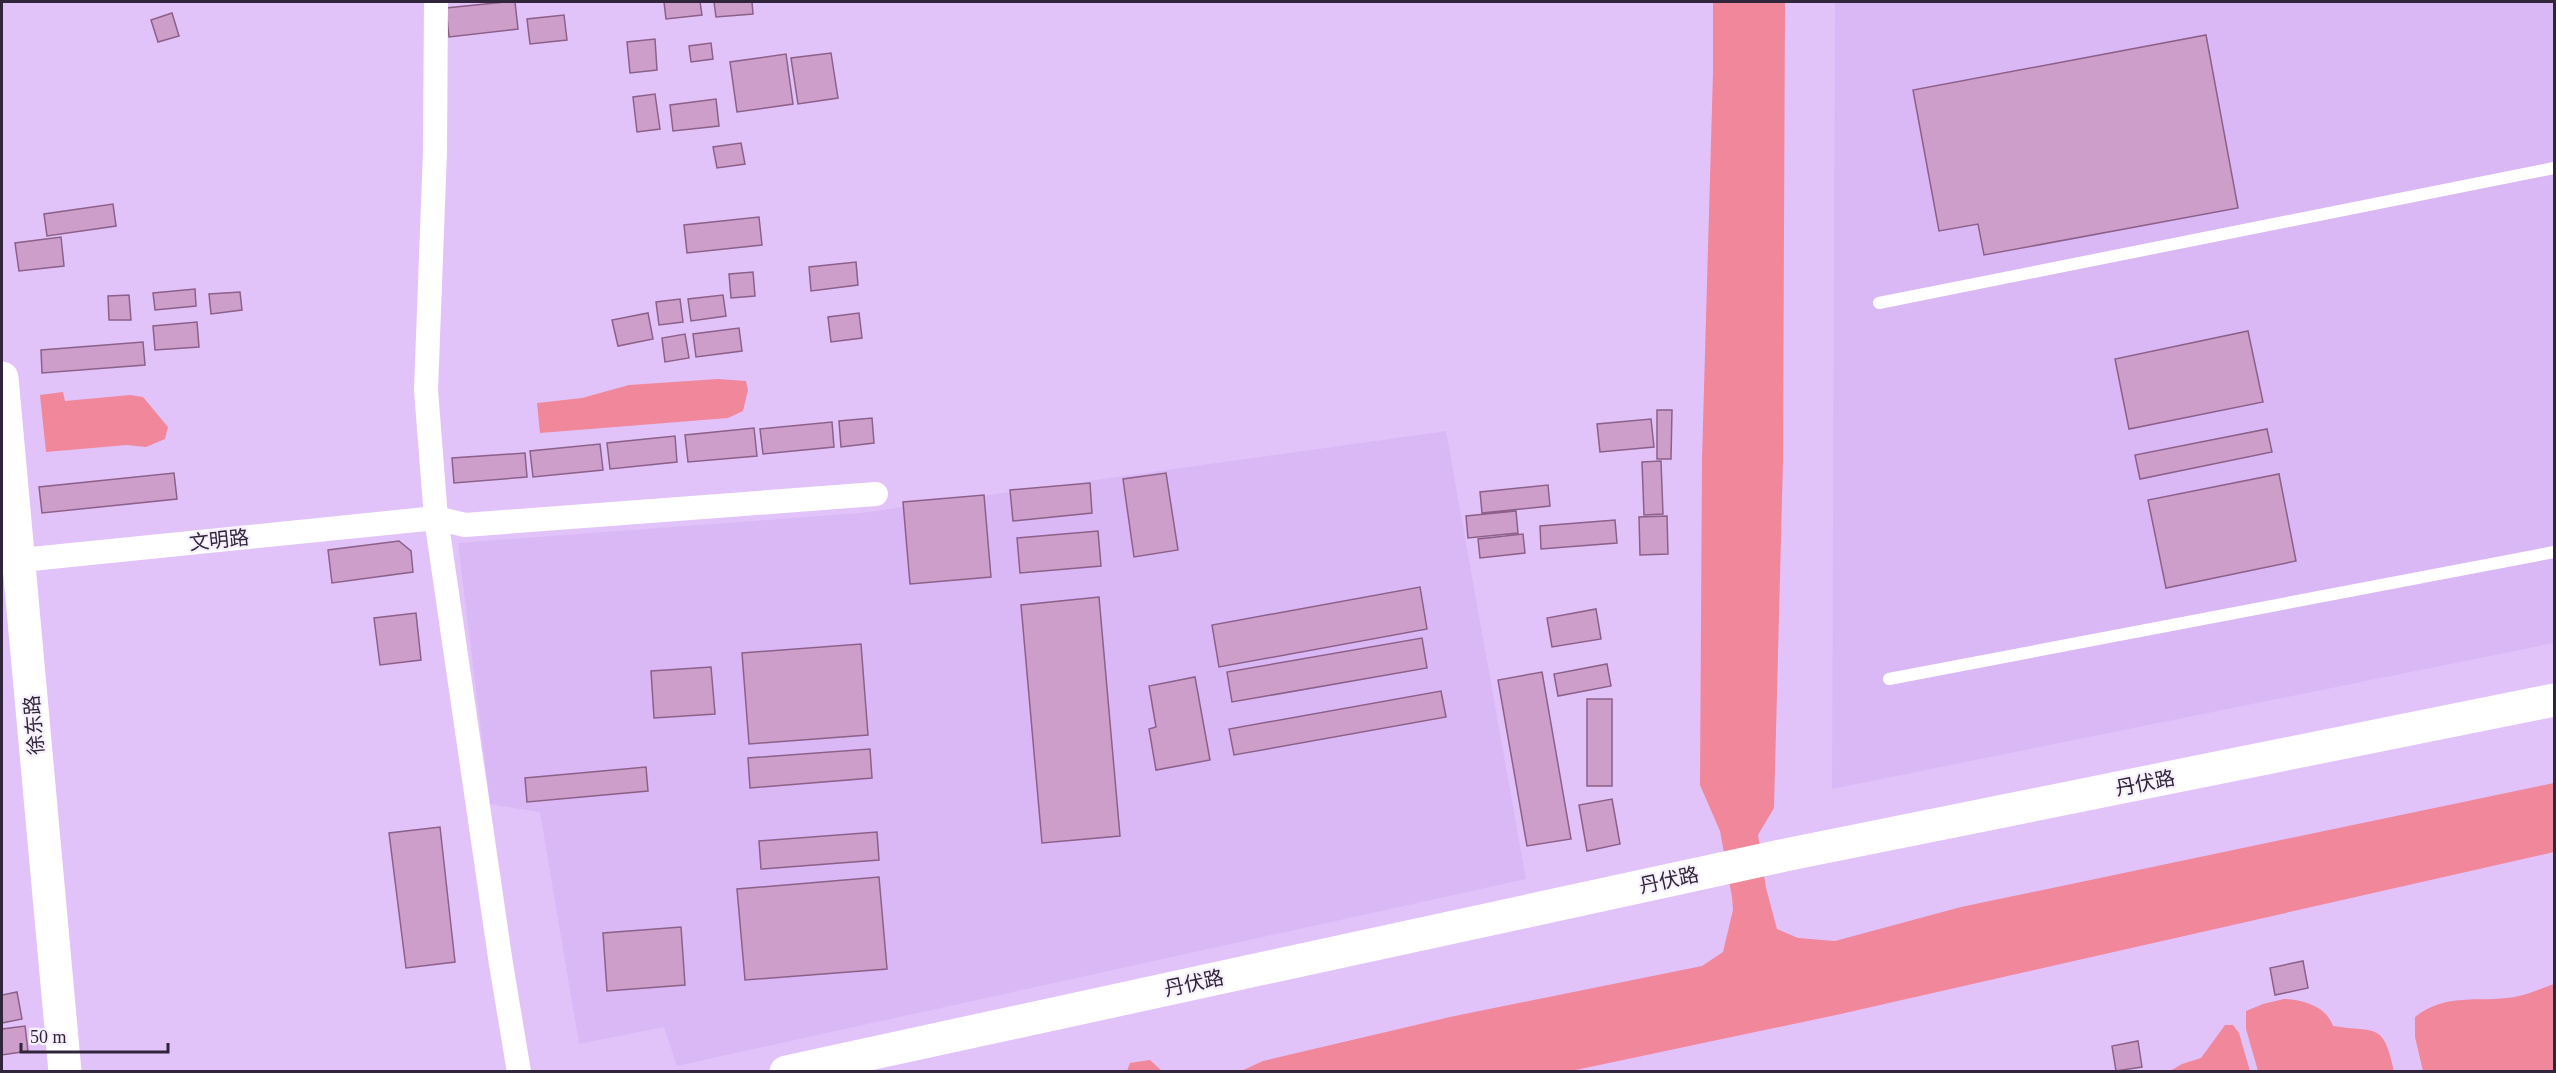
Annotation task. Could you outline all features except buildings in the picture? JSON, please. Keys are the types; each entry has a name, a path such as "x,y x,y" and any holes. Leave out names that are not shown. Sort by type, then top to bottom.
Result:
{"main road":[{"name":"徐东路","path":"2,378 10,561 65,1071"},
{"name":"丹伏路","path":"786,1071 1790,854 2554,700"}],"street":[{"path":"436,2 435,151 426,390 436,518 499,952 519,1071"},
{"name":"文明路","path":"10,561 436,518 465,525 876,494"}],"lane":[{"path":"1879,303 2554,168"},
{"path":"1889,679 2554,552"}],"shaded area":[{"path":"1713,2 1785,2 1783,461 1774,808 1758,835 1766,888 1777,929 1798,938 1835,941 1961,907 2554,783 2554,852 1836,1015 1571,1071 1239,1072 1263,1061 1450,1017 1702,966 1723,952 1733,910 1732,897 1720,831 1700,785 1702,459"},
{"path":"1835,2 2554,2 2554,643 1832,789"},
{"path":"718,379 746,381 748,390 743,411 728,418 540,433 537,403 582,398 629,385"},
{"path":"63,392 65,401 130,395 143,397 168,427 165,439 146,447 127,445 46,452 40,395"},
{"path":"1446,431 1526,879 677,1066 664,1027 579,1044 540,812 490,804 458,543 860,513"},
{"path":"2554,984 2554,1071 2423,1071 2415,1037 2415,1017 2427,1009 2450,1001 2519,996"},
{"path":"2284,999 2313,1005 2325,1013 2333,1026 2376,1032 2386,1044 2394,1071 2258,1071 2246,1029 2246,1011"},
{"path":"2225,1025 2233,1025 2239,1033 2250,1071 2170,1071 2182,1064 2201,1058"},
{"path":"1150,1060 1162,1071 1127,1071 1130,1063"}]}
